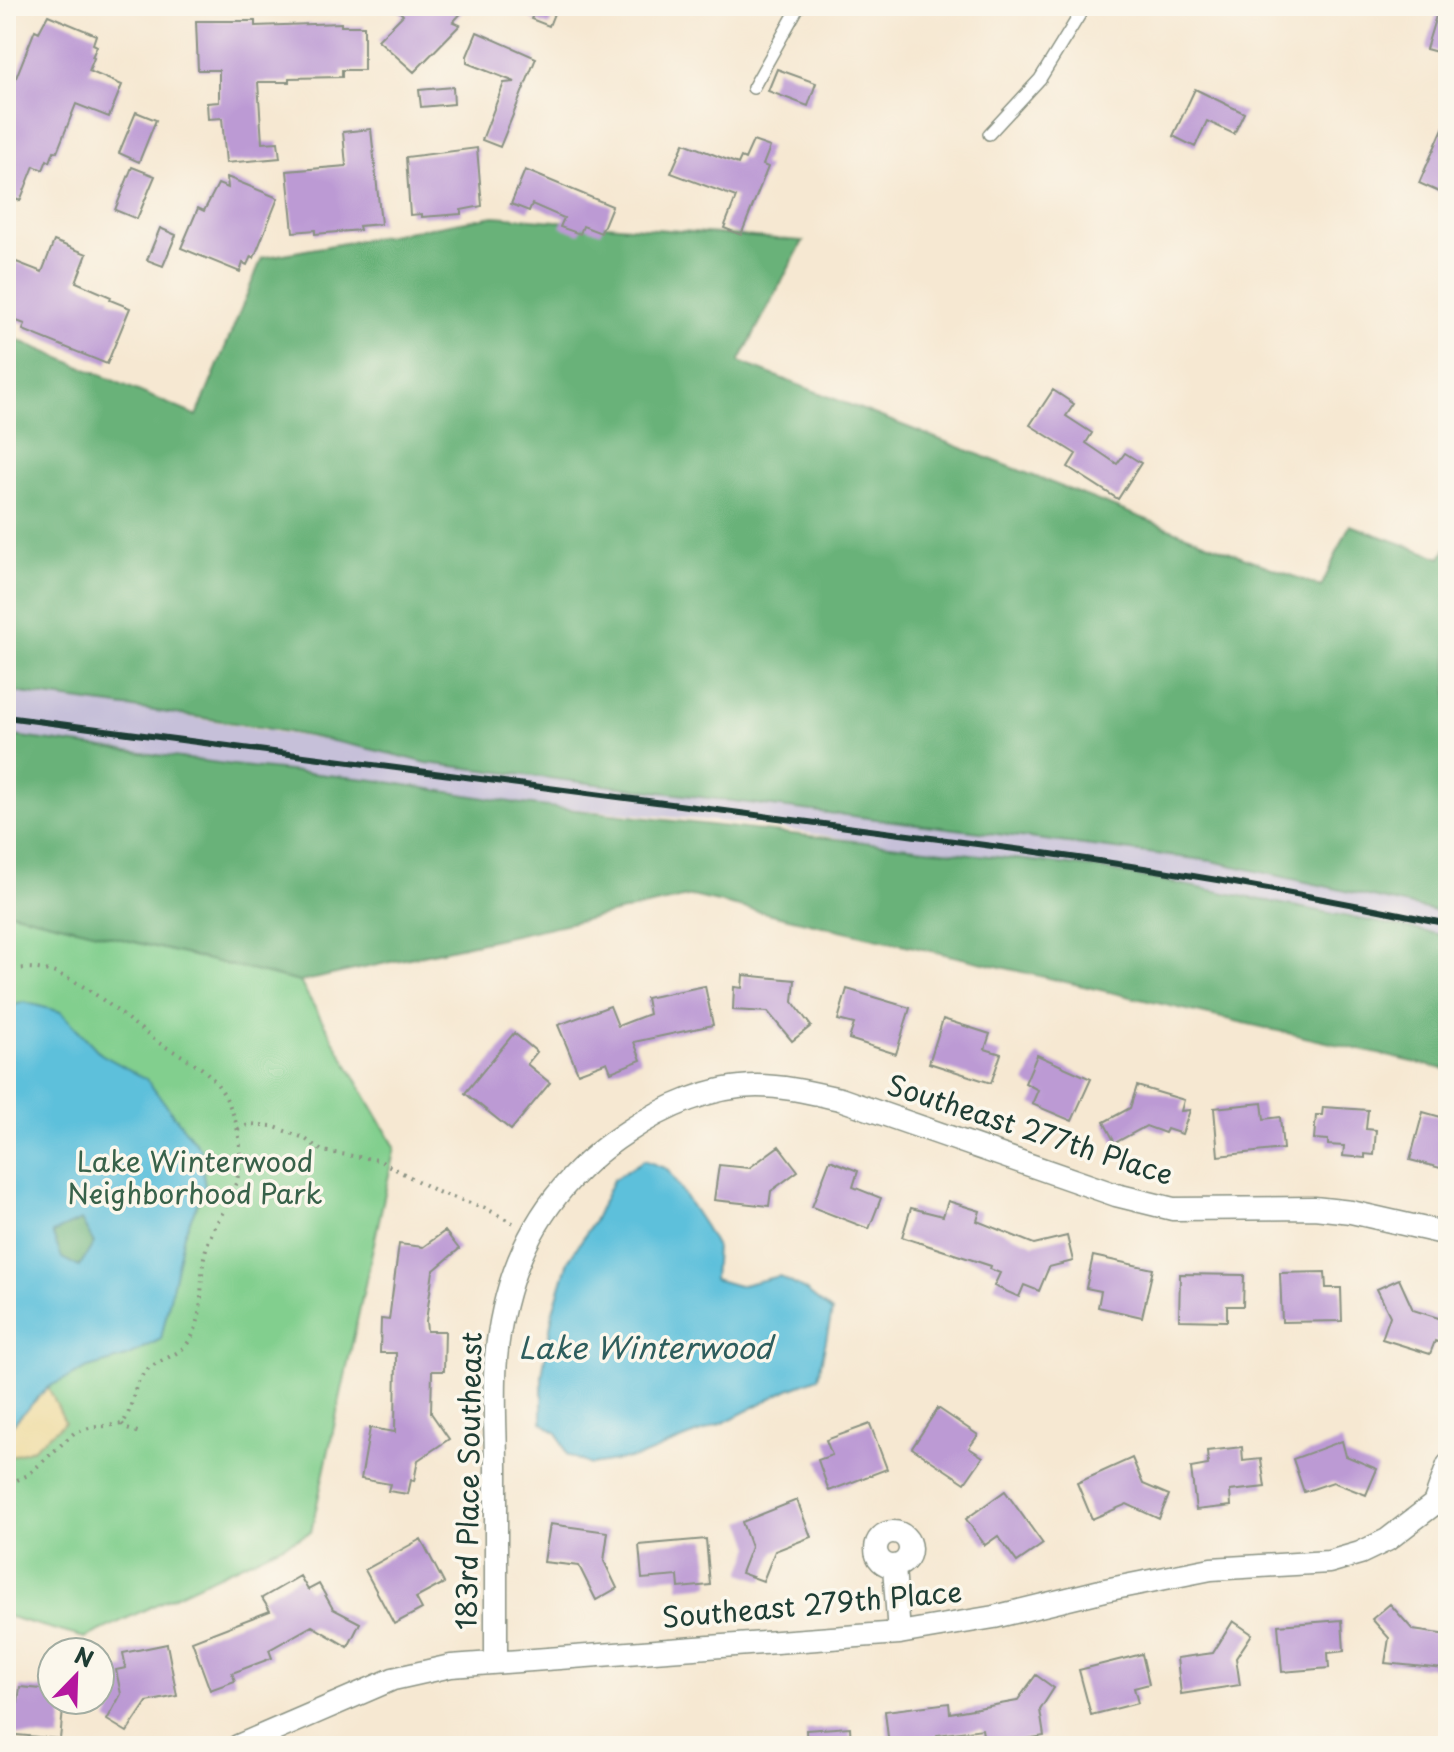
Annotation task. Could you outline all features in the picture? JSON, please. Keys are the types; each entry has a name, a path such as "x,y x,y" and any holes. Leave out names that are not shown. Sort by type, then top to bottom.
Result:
{"street":[{"name":"Southeast 277th Place","path":"691,1099 756,1086 798,1090 840,1099 1116,1195 1173,1209 1314,1208 1351,1212 1448,1234"},
{"name":"183rd Place Southeast","path":"496,1661 496,1360 511,1276 531,1232 578,1168 642,1122 691,1099"},
{"path":"1441,1510 1448,1465"},
{"name":"Southeast 279th Place","path":"238,1746 393,1679 451,1666 899,1633 994,1617 1211,1569 1329,1562 1360,1553 1441,1510"},
{"path":"894,1567 899,1633"}],"lane":[{"path":"6,14 10,6"},
{"path":"753,88 799,6"},
{"path":"989,134 1040,79 1085,6"}],"path":[{"path":"6,971 21,967 42,969 68,977 93,992 156,1041 213,1078 238,1129 242,1154 240,1172 205,1251 195,1331 187,1345 148,1368 140,1377 130,1411 122,1424"},
{"path":"238,1129 251,1124 272,1126 304,1138 322,1151 378,1160 438,1192 485,1208 531,1232"},
{"path":"122,1424 141,1433"},
{"path":"6,1485 28,1475 74,1433 122,1424"}],"shaded area":[{"path":"6,691 129,707 370,748 427,763 1212,861 1448,914 1448,936 1096,868 886,845 750,824 522,804 375,780 6,735"}],"green space":[{"path":"494,216 803,241 739,362 1321,587 1350,525 1441,558 1448,545 1448,914 1212,861 427,763 271,729 6,691 6,335 197,416 262,258"},
{"path":"6,735 375,780 522,804 1096,868 1448,936 1448,1070 692,896 300,982 6,911"},
{"name":"Lake Winterwood Neighborhood Park","path":"6,911 300,982 395,1147 311,1532 89,1636 78,1636 6,1616"},
{"path":"81,1220 94,1243 79,1267 62,1259 52,1232"}],"sand":[{"path":"48,1387 65,1422 32,1449 6,1458 6,1427 13,1424"}],"water":[{"path":"24,1002 61,1012 101,1054 146,1079 200,1149 205,1186 184,1234 161,1339 127,1357 88,1368 48,1387 13,1424 6,1427 6,1008","holes":["81,1220 94,1243 79,1267 62,1258 52,1233"]},
{"name":"Lake Winterwood","path":"644,1160 667,1169 705,1227 716,1247 714,1279 738,1286 779,1276 805,1290 832,1312 818,1378 789,1389 723,1423 639,1457 591,1465 567,1455 558,1434 542,1422 542,1375 553,1311 568,1261 594,1221 613,1180"}],"building":[{"path":"394,6 468,6 453,22 460,25 414,72 378,40 403,15"},
{"path":"537,6 557,6 549,26 531,19"},
{"path":"1439,6 1448,6 1448,55 1426,49"},
{"path":"48,15 96,35 93,44 97,46 89,71 122,85 109,117 76,104 57,152 54,151 50,162 47,160 43,170 34,166 20,201 6,195 6,103 35,30 39,32"},
{"path":"196,21 255,21 255,26 341,23 341,26 364,26 364,70 342,70 342,77 258,82 262,143 278,142 280,158 226,163 222,118 208,119 207,103 219,102 219,70 198,70"},
{"path":"477,32 536,58 500,147 482,140 504,83 515,82 467,63"},
{"path":"777,69 816,83 808,106 768,91"},
{"path":"453,87 454,104 421,107 419,90"},
{"path":"1195,89 1244,113 1234,134 1207,121 1195,147 1173,136"},
{"path":"136,112 156,120 139,162 119,153"},
{"path":"1448,117 1448,196 1419,183"},
{"path":"371,129 381,224 359,226 360,230 315,234 315,230 293,232 287,171 346,166 343,132"},
{"path":"753,141 770,147 763,165 768,167 741,235 724,228 736,197 671,173 684,143 738,164 741,157 745,159"},
{"path":"477,148 482,206 461,210 461,214 410,215 406,157"},
{"path":"132,167 155,176 137,219 115,210"},
{"path":"525,170 612,206 601,233 583,226 580,234 560,227 564,218 532,204 529,211 511,204"},
{"path":"227,177 278,198 254,258 251,256 247,265 243,263 240,272 181,248 198,208 204,211 218,184 228,188"},
{"path":"160,228 176,235 163,266 147,260"},
{"path":"54,241 87,254 76,282 130,308 107,364 23,330 25,324 6,317 6,258 42,272"},
{"path":"1053,390 1074,404 1066,416 1092,433 1086,443 1117,464 1125,453 1141,463 1118,499 1068,467 1076,454 1030,425"},
{"path":"743,975 795,980 793,1002 811,1026 792,1041 768,1012 733,1010 734,987 742,988"},
{"path":"705,986 713,1025 634,1042 641,1060 611,1072 607,1062 578,1073 558,1025 610,1006 618,1026 649,1014 646,998"},
{"path":"847,989 910,1008 896,1054 849,1039 854,1024 838,1020"},
{"path":"943,1019 990,1034 985,1049 1001,1054 991,1083 929,1063"},
{"path":"514,1033 537,1052 527,1064 550,1083 511,1130 465,1093"},
{"path":"1037,1055 1091,1079 1072,1121 1032,1104 1038,1090 1025,1083"},
{"path":"1137,1086 1184,1100 1181,1111 1190,1110 1182,1134 1167,1129 1165,1133 1146,1126 1115,1143 1104,1122 1130,1108"},
{"path":"1262,1103 1264,1119 1280,1117 1283,1149 1218,1156 1214,1108"},
{"path":"1323,1107 1368,1110 1366,1129 1376,1130 1374,1155 1365,1154 1365,1158 1343,1156 1344,1146 1328,1145 1328,1140 1314,1139 1316,1115 1322,1115"},
{"path":"1423,1112 1448,1119 1448,1170 1410,1160"},
{"path":"779,1146 798,1171 771,1191 769,1206 714,1200 719,1165 749,1168"},
{"path":"830,1160 858,1171 853,1187 881,1198 869,1229 812,1207"},
{"path":"948,1201 980,1211 977,1221 1034,1244 1067,1236 1073,1261 1049,1267 1039,1291 1024,1285 1019,1297 994,1286 1000,1273 990,1269 991,1266 902,1237 911,1208 943,1216"},
{"path":"445,1231 459,1249 433,1271 426,1321 427,1331 445,1331 444,1371 432,1371 431,1413 449,1439 418,1460 408,1494 388,1491 390,1484 361,1479 370,1428 395,1432 396,1353 380,1353 381,1319 389,1320 399,1244 423,1247"},
{"path":"1093,1256 1153,1269 1142,1317 1098,1307 1101,1291 1086,1288"},
{"path":"1325,1272 1326,1288 1341,1288 1342,1321 1282,1322 1280,1273"},
{"path":"1180,1274 1244,1275 1243,1306 1227,1306 1227,1321 1179,1320"},
{"path":"1399,1279 1413,1310 1448,1321 1441,1343 1435,1341 1430,1354 1382,1339 1390,1316 1377,1289"},
{"path":"938,1408 978,1435 969,1448 983,1457 965,1483 912,1448"},
{"path":"870,1424 887,1469 829,1491 818,1460 832,1455 826,1440"},
{"path":"1342,1441 1346,1456 1377,1469 1366,1495 1333,1482 1304,1492 1293,1459"},
{"path":"1242,1447 1243,1461 1261,1459 1265,1487 1230,1491 1231,1506 1196,1510 1191,1468 1208,1465 1207,1451"},
{"path":"1132,1458 1143,1484 1169,1495 1159,1519 1127,1504 1092,1519 1077,1483"},
{"path":"1005,1491 1043,1544 1017,1562 998,1536 985,1545 966,1519"},
{"path":"797,1500 811,1537 775,1551 763,1581 741,1573 751,1547 742,1522"},
{"path":"550,1524 608,1532 604,1561 617,1588 596,1600 579,1566 544,1562"},
{"path":"421,1539 444,1583 416,1598 422,1609 394,1624 365,1570"},
{"path":"706,1539 710,1585 679,1588 678,1576 642,1579 639,1545"},
{"path":"300,1576 308,1590 319,1584 333,1609 360,1623 348,1647 312,1626 269,1650 272,1658 232,1673 235,1681 210,1690 192,1641 270,1611 262,1598"},
{"path":"1390,1604 1413,1630 1448,1635 1444,1669 1385,1663 1389,1638 1372,1619"},
{"path":"1342,1620 1344,1651 1328,1653 1329,1668 1282,1672 1278,1625"},
{"path":"1233,1621 1252,1634 1236,1658 1240,1685 1181,1694 1177,1658 1213,1653"},
{"path":"167,1644 177,1696 147,1702 127,1732 107,1720 109,1716 116,1716 116,1703 121,1694 116,1670 126,1668 123,1653"},
{"path":"1142,1654 1149,1684 1134,1688 1138,1703 1091,1715 1079,1670"},
{"path":"1036,1675 1054,1688 1040,1710 1044,1736 985,1746 982,1729 937,1735 938,1746 889,1746 885,1711 949,1703 950,1713 1017,1701"},
{"path":"20,1687 36,1688 36,1716 62,1716 60,1739 6,1734 6,1702 18,1703"},
{"path":"850,1727 851,1746 807,1746 806,1730"}],"railway":[{"path":"6,717 1023,850 1236,883 1448,924"}]}
